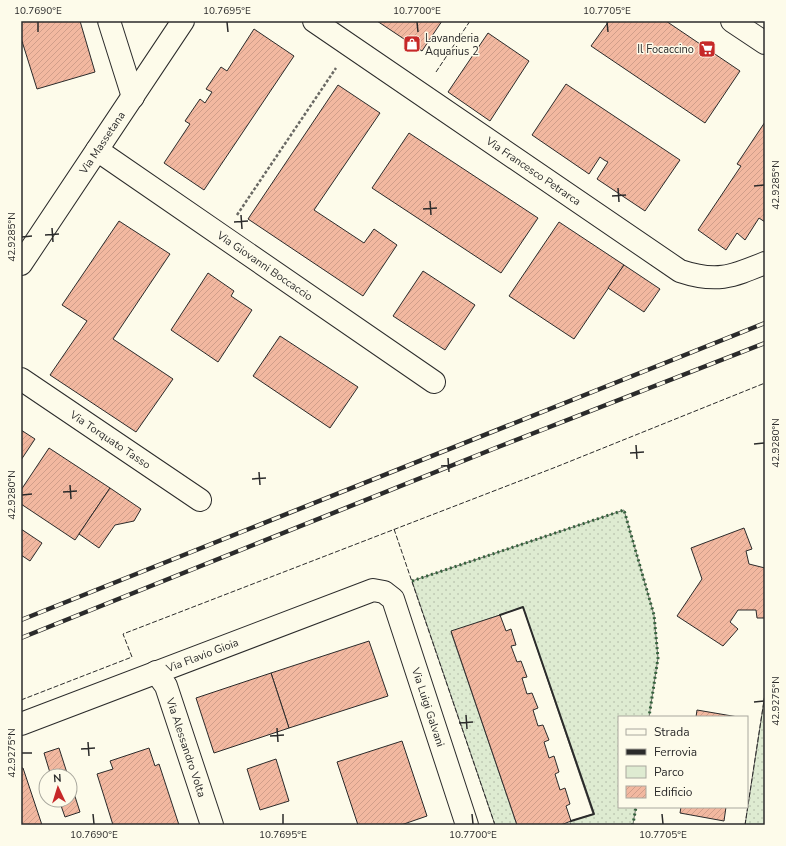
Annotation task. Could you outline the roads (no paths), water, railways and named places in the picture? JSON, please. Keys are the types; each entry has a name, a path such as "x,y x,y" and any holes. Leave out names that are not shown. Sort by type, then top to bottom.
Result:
{"street":[{"path":"109,21 133,97"},
{"name":"Via Massetana","path":"21,264 183,21"},
{"name":"Via Francesco Petrarca","path":"314,21 680,271 694,276 708,278 722,277 740,273 765,263"},
{"path":"732,21 765,43"},
{"name":"Via Giovanni Boccaccio","path":"97,150 434,382"},
{"name":"Via Torquato Tasso","path":"21,379 200,500"},
{"name":"Via Flavio Gioia","path":"21,724 373,590 384,592"},
{"name":"Via Luigi Galvani","path":"384,592 392,599 467,825"},
{"name":"Via Alessandro Volta","path":"156,672 166,686 212,825"}],"railway":[{"path":"21,620 765,323"},
{"path":"21,638 493,449 765,343"}],"place":[{"name":"Lavanderia Aquarius 2","path":"412,44"},
{"name":"Il Focaccino","path":"707,49"}]}
